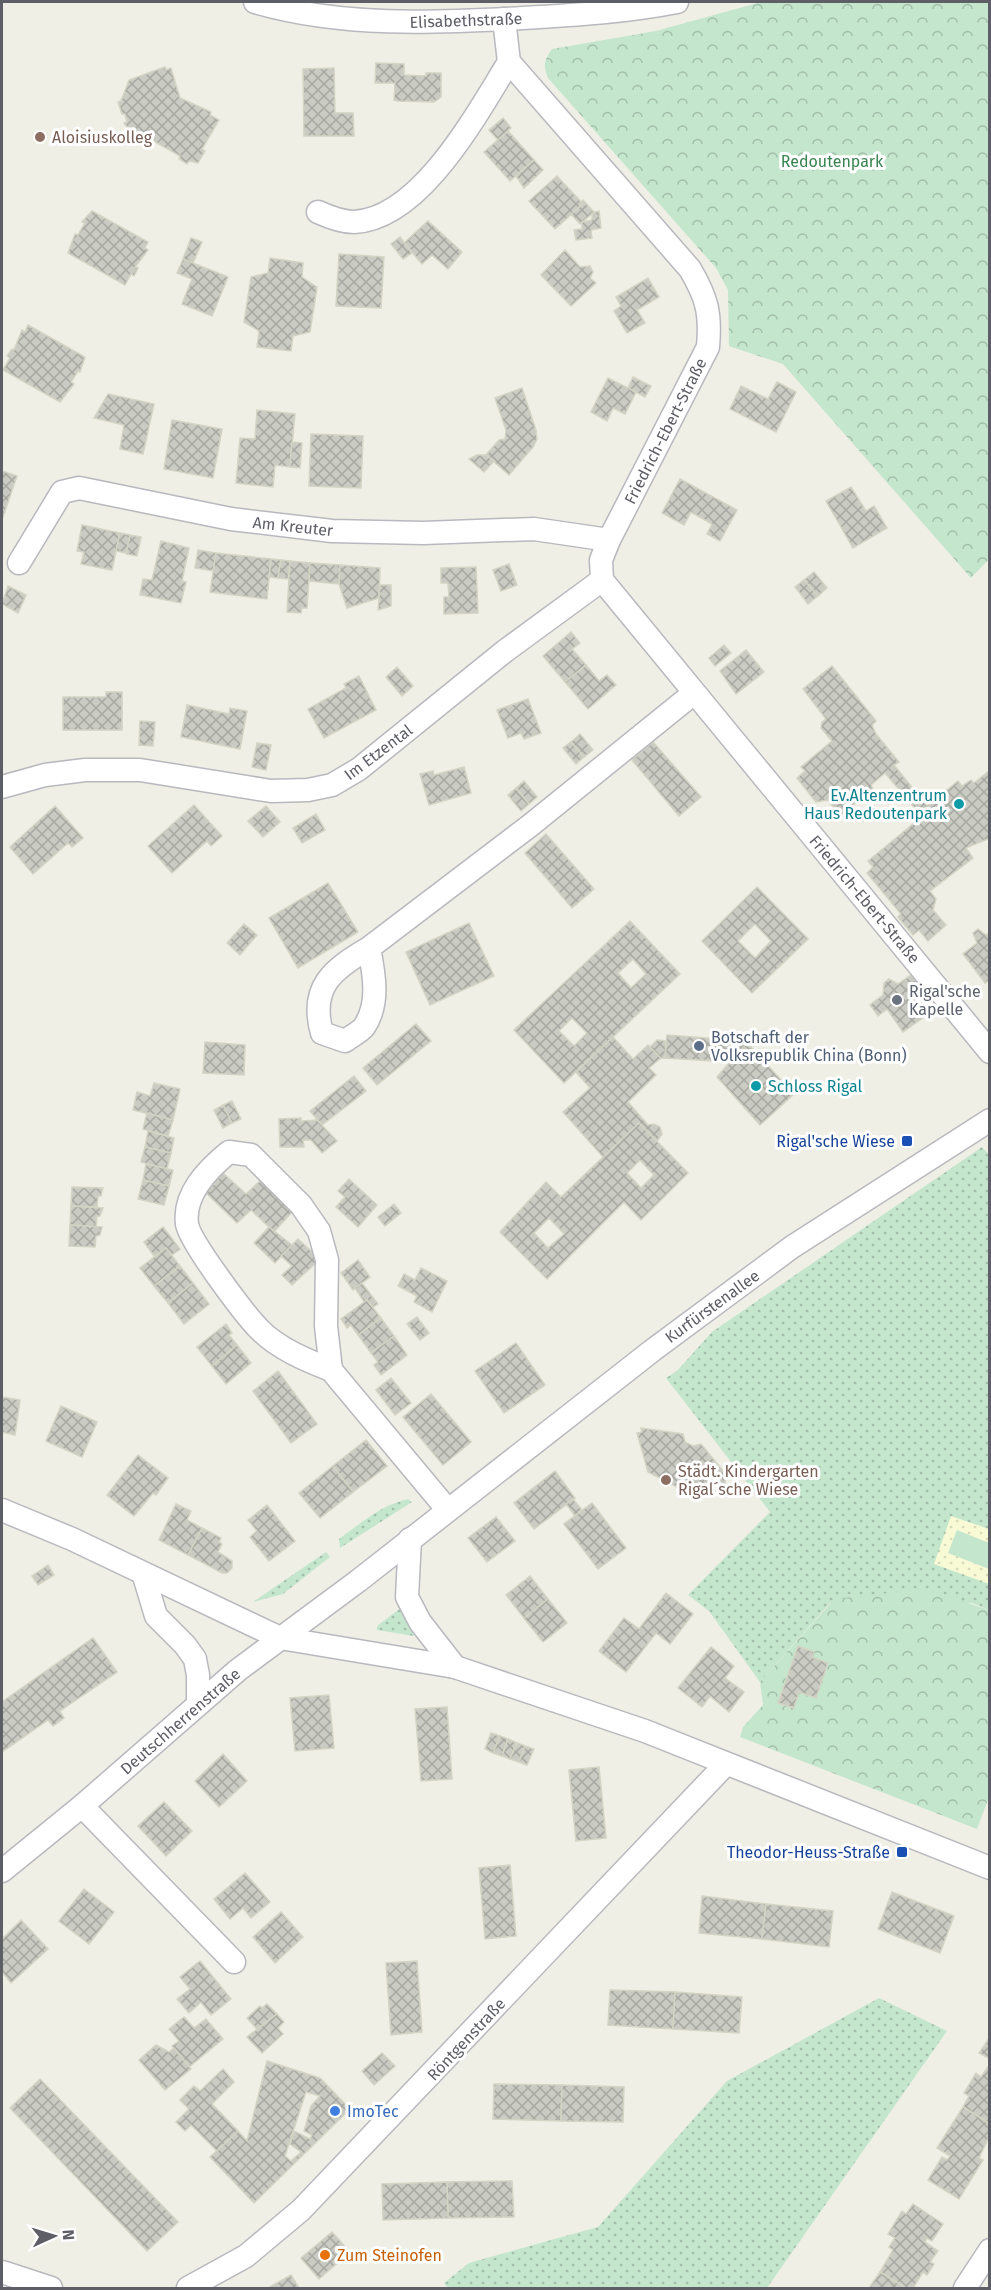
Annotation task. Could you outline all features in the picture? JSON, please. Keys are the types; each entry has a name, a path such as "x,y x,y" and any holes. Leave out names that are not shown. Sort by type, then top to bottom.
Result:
{"street":[{"name":"Elisabethstraße","path":"255,2 293,13 411,22 606,13 677,2"},
{"path":"318,212 351,222 365,221 393,210 417,189 461,137 509,62 504,19"},
{"name":"Friedrich-Ebert-Straße","path":"509,62 690,268 704,292 711,318 708,347 609,540 601,560 602,580 990,1052"},
{"name":"Am Kreuter","path":"19,563 62,492 79,488 231,519 332,531 423,533 534,529 609,540"},
{"name":"Im Etzental","path":"2,787 45,775 85,770 129,770 271,791 308,790 332,785 359,769 505,651 602,580"},
{"path":"369,948 532,824 694,693"},
{"name":"Kurfürstenallee","path":"280,1638 653,1350 792,1247 990,1120"},
{"path":"331,1370 326,1326 327,1260 319,1231 301,1205 251,1155 229,1152 206,1171 190,1200 187,1224 194,1245 260,1330 300,1358 331,1370 447,1509"},
{"path":"2,1510 72,1539 144,1576 280,1638 455,1666 645,1731 724,1765 990,1868"},
{"path":"410,1539 407,1596 420,1622 455,1666"},
{"path":"144,1576 156,1616 185,1645 195,1659 198,1675 198,1704"},
{"name":"Deutschherrenstraße","path":"2,1871 82,1806 198,1704 280,1638"},
{"name":"Röntgenstraße","path":"188,2289 246,2256 301,2210 724,1765"},
{"path":"82,1806 234,1962"},
{"path":"965,2289 990,2250"},
{"path":"2,2272 51,2289"}],"green space":[{"name":"Redoutenpark","path":"761,2 989,2 990,558 971,578 783,364 729,346 728,290 716,268 546,74 545,63 552,49 656,31"},
{"name":"Rigal'sche Wiese","path":"982,1147 990,1156 989,1610 972,1603 830,1603 760,1682 709,1611 688,1595 770,1512 666,1378 677,1371 712,1332"},
{"path":"408,1499 412,1502 340,1548 339,1539 363,1521 380,1510"},
{"path":"957,1530 989,1543 989,1569 948,1553"},
{"path":"326,1552 330,1557 283,1594 253,1602"},
{"path":"925,1589 989,1610 989,1797 977,1829 740,1737 743,1727 763,1705 760,1682 831,1603 844,1598"},
{"path":"402,1607 414,1636 377,1630 377,1626"},
{"path":"879,1998 947,2031 767,2288 448,2288 444,2283 469,2263 598,2227 727,2081"}],"sand":[{"path":"951,1516 989,1529 989,1584 934,1564"}],"building":[{"path":"376,63 404,64 404,75 426,76 426,73 441,73 441,97 434,102 394,100 395,83 375,83"},
{"path":"165,67 166,70 171,68 180,98 211,112 210,115 219,120 202,149 205,151 198,163 189,161 187,164 179,159 180,156 152,140 149,146 144,147 133,141 135,138 124,123 127,122 125,114 122,114 118,102 121,101 129,80"},
{"path":"334,68 335,113 353,113 354,136 304,136 303,69"},
{"path":"503,118 511,128 498,140 489,130"},
{"path":"508,131 534,160 510,181 484,152"},
{"path":"534,160 543,170 524,188 516,176"},
{"path":"557,176 583,204 555,229 529,201"},
{"path":"583,200 594,212 580,224 571,214 583,204 581,202"},
{"path":"92,211 148,242 145,248 148,250 135,267 138,268 134,276 131,274 125,285 68,253 75,234 78,235 85,223 82,222"},
{"path":"599,211 601,228 591,230 592,238 576,240 574,230 582,229 582,222 592,220 592,213"},
{"path":"428,221 462,252 448,269 432,255 422,264 404,243"},
{"path":"400,237 412,253 403,259 391,244"},
{"path":"191,238 202,242 193,263 183,259"},
{"path":"565,250 580,267 590,266 593,272 590,278 596,283 571,306 541,275"},
{"path":"339,254 384,257 381,308 336,306"},
{"path":"270,258 303,263 302,277 317,287 310,332 293,336 291,351 257,347 259,331 244,322 251,277 268,273"},
{"path":"183,259 228,277 212,316 182,304 192,279 177,273"},
{"path":"648,278 659,297 637,310 645,323 627,333 614,311 621,306 616,297"},
{"path":"28,325 85,357 80,372 78,371 71,382 74,384 60,402 3,370 10,358 7,356 12,349 14,350 22,330 25,332"},
{"path":"633,377 651,386 645,397 628,388"},
{"path":"608,378 636,392 625,414 613,408 607,421 591,412"},
{"path":"777,382 796,392 776,432 730,409 741,386 768,399"},
{"path":"522,388 537,439 509,475 486,455 499,440 505,439 506,430 495,398"},
{"path":"108,394 154,404 143,454 120,449 124,425 94,418"},
{"path":"257,410 295,414 290,467 275,465 273,487 236,483 240,438 255,439"},
{"path":"172,420 222,429 213,478 164,469"},
{"path":"311,434 363,436 361,488 309,486"},
{"path":"292,442 302,443 300,468 290,467"},
{"path":"477,455 486,455 494,461 484,472 469,459"},
{"path":"2,471 17,476 3,517 2,516"},
{"path":"680,479 737,510 720,541 707,534 712,524 691,512 684,525 662,513"},
{"path":"851,487 866,511 874,506 887,528 853,548 826,501"},
{"path":"82,525 120,533 112,570 81,564 84,552 77,551"},
{"path":"120,533 130,535 126,553 116,551"},
{"path":"130,535 141,537 137,556 126,554"},
{"path":"161,541 189,548 182,581 186,582 181,603 140,595 143,579 152,580"},
{"path":"198,550 216,553 213,571 195,568"},
{"path":"216,553 271,559 267,599 210,592"},
{"path":"271,559 281,560 278,578 269,577"},
{"path":"281,560 290,561 288,579 278,578"},
{"path":"290,561 310,563 307,608 302,608 301,613 287,612"},
{"path":"310,563 340,565 339,584 309,581"},
{"path":"509,564 517,585 501,591 493,570"},
{"path":"340,565 380,568 379,598 347,608 339,584"},
{"path":"476,567 478,613 444,614 444,597 449,597 448,583 441,583 441,568"},
{"path":"814,572 827,588 818,596 804,580"},
{"path":"804,580 818,596 808,604 795,587"},
{"path":"380,585 391,585 391,606 378,610"},
{"path":"8,586 26,595 18,613 2,604"},
{"path":"571,632 580,643 572,649 586,665 565,682 543,656"},
{"path":"724,645 731,653 715,666 709,658"},
{"path":"746,650 764,672 736,694 720,671"},
{"path":"586,665 599,681 607,675 616,685 588,709 565,682"},
{"name":"Ev.Altenzentrum Haus Redoutenpark","path":"832,666 876,721 872,725 876,734 899,762 894,765 927,806 958,781 962,786 971,780 974,783 990,770 990,838 966,848 973,858 930,891 936,899 933,910 946,925 928,941 919,930 913,935 898,917 901,914 867,873 873,867 868,861 919,819 916,815 919,813 885,773 871,785 873,789 840,816 828,800 816,802 797,778 805,771 801,767 832,741 821,728 822,722 826,719 803,689"},
{"path":"397,667 413,686 402,696 386,677"},
{"path":"359,676 376,710 324,738 308,709 346,688 344,684"},
{"path":"106,692 122,692 122,730 63,730 63,697 106,697"},
{"path":"528,699 541,733 524,739 521,733 508,738 497,710"},
{"path":"187,705 229,714 230,708 247,711 240,749 181,737"},
{"path":"140,721 155,722 153,746 139,745"},
{"path":"580,734 593,750 584,757 571,742"},
{"path":"571,742 584,757 576,764 563,748"},
{"path":"653,742 701,797 679,816 632,760"},
{"path":"257,743 271,745 266,770 252,767"},
{"path":"464,767 471,793 429,805 420,774 433,771 434,775"},
{"path":"524,781 537,797 529,804 516,788"},
{"path":"516,788 529,804 521,811 508,795"},
{"path":"194,805 222,836 211,846 207,841 172,873 148,846"},
{"path":"55,806 83,838 72,847 68,843 33,874 10,847"},
{"path":"266,806 280,822 263,837 248,821"},
{"path":"316,814 325,830 302,843 293,828"},
{"path":"546,834 594,889 572,908 525,853"},
{"path":"328,883 358,932 298,968 269,918"},
{"path":"757,887 808,939 752,993 702,941","holes":["755,924 771,941 755,958 738,941"]},
{"path":"630,921 680,974 564,1083 514,1030","holes":["633,959 646,974 631,988 618,973","572,1018 587,1033 574,1046 559,1031"]},
{"path":"469,923 494,976 430,1005 406,952"},
{"path":"244,924 257,935 240,955 227,943"},
{"path":"978,929 986,935 990,933 990,980 985,983 963,954 977,943 973,933"},
{"name":"Rigal'sche Kapelle","path":"911,975 920,986 911,993 927,1015 903,1032 887,1009 878,1016 870,1005 883,995 884,983 889,979 898,984"},
{"path":"416,1024 431,1041 377,1085 363,1068"},
{"name":"Schloss Rigal","path":"667,1035 732,1040 751,1047 794,1094 760,1125 717,1077 730,1062 665,1058"},
{"path":"613,1037 633,1059 648,1045 661,1058 649,1068 656,1075 628,1102 648,1125 654,1124 660,1127 662,1134 657,1141 639,1123 604,1158 563,1112 590,1088 576,1072"},
{"path":"657,1040 666,1041 665,1058 661,1058 650,1047"},
{"path":"205,1042 245,1045 244,1075 203,1073"},
{"path":"354,1076 366,1091 322,1125 310,1111"},
{"path":"154,1083 180,1089 173,1120 133,1110 137,1092 150,1096"},
{"path":"232,1101 241,1119 232,1123 223,1105"},
{"path":"223,1105 232,1123 223,1128 214,1110"},
{"path":"147,1113 173,1120 168,1136 143,1129"},
{"path":"301,1118 301,1121 317,1120 337,1141 322,1153 311,1140 303,1140 304,1147 280,1147 279,1119"},
{"path":"639,1123 688,1173 641,1220 624,1202 547,1279 500,1232 546,1182 561,1197","holes":["640,1160 654,1175 641,1188 627,1173","549,1218 564,1234 548,1248 534,1233"]},
{"path":"148,1131 174,1138 171,1153 145,1147"},
{"path":"145,1147 171,1153 167,1169 141,1162"},
{"path":"146,1164 173,1170 169,1186 143,1180"},
{"path":"223,1173 246,1194 260,1181 293,1211 274,1232 251,1210 237,1223 206,1193"},
{"path":"349,1179 377,1205 358,1227 336,1207 345,1197 338,1191"},
{"path":"143,1180 169,1186 164,1205 138,1199"},
{"path":"72,1187 103,1188 101,1196 98,1196 97,1207 71,1206"},
{"path":"394,1204 401,1213 385,1226 378,1217"},
{"path":"71,1206 103,1208 100,1216 97,1216 96,1227 70,1225"},
{"path":"70,1225 102,1227 100,1235 96,1236 95,1247 69,1246"},
{"path":"163,1227 180,1249 172,1255 166,1248 154,1256 144,1242"},
{"path":"269,1227 292,1245 275,1263 254,1243"},
{"path":"298,1239 320,1259 292,1285 282,1275 292,1266 281,1256"},
{"path":"166,1248 180,1266 154,1286 140,1268"},
{"path":"358,1260 370,1277 353,1290 341,1273"},
{"path":"180,1266 193,1283 168,1303 154,1286"},
{"path":"421,1268 447,1281 432,1312 414,1302 417,1296 398,1286 404,1274 415,1280"},
{"path":"193,1283 209,1304 184,1324 168,1303"},
{"path":"362,1283 378,1304 373,1307 367,1300 364,1302 355,1288"},
{"path":"367,1300 381,1318 358,1335 351,1325 347,1328 341,1319"},
{"path":"417,1317 429,1333 420,1340 407,1324"},
{"path":"381,1318 394,1336 371,1353 358,1335"},
{"path":"226,1324 232,1333 229,1335 237,1345 212,1366 197,1347"},
{"path":"394,1336 407,1355 381,1375 374,1365 378,1362 371,1353"},
{"path":"516,1343 545,1385 504,1413 475,1371"},
{"path":"237,1345 251,1363 226,1384 212,1366"},
{"path":"278,1371 317,1424 291,1443 253,1391"},
{"path":"391,1378 411,1403 395,1415 376,1390"},
{"path":"431,1394 471,1442 443,1465 403,1417"},
{"path":"2,1397 20,1400 15,1435 2,1432"},
{"path":"61,1406 97,1422 82,1457 46,1441"},
{"path":"641,1428 683,1434 685,1442 693,1446 701,1444 729,1478 725,1478 725,1483 688,1493 648,1472 637,1433 642,1432"},
{"path":"366,1440 387,1466 353,1492 333,1466"},
{"path":"138,1455 168,1478 156,1495 153,1493 134,1516 107,1495"},
{"path":"333,1466 353,1492 320,1518 299,1493"},
{"path":"555,1471 575,1498 534,1529 514,1503"},
{"path":"573,1499 582,1510 575,1516 566,1504"},
{"path":"592,1503 626,1548 598,1569 564,1524"},
{"path":"176,1504 191,1511 187,1520 202,1528 188,1555 159,1540"},
{"path":"267,1505 295,1541 269,1561 250,1537 257,1531 248,1520"},
{"path":"496,1517 515,1541 487,1562 468,1538"},
{"path":"202,1528 221,1538 219,1542 222,1544 218,1552 232,1561 232,1568 227,1573 222,1573 188,1555"},
{"path":"48,1565 54,1575 38,1585 32,1576"},
{"path":"530,1576 548,1599 524,1618 506,1595"},
{"path":"666,1593 693,1614 670,1644 656,1633 626,1672 599,1651 624,1618 639,1629"},
{"path":"548,1599 567,1623 543,1642 524,1618"},
{"path":"93,1638 117,1672 60,1711 64,1718 53,1726 48,1720 2,1752 2,1702"},
{"path":"798,1646 814,1652 812,1657 828,1663 816,1698 799,1692 794,1708 778,1703"},
{"path":"711,1647 734,1666 725,1678 744,1692 729,1712 710,1696 702,1707 678,1688"},
{"path":"329,1695 334,1748 295,1751 290,1698"},
{"path":"447,1707 452,1779 421,1781 415,1709"},
{"path":"491,1733 500,1736 493,1753 485,1749"},
{"path":"500,1736 508,1739 502,1756 493,1753"},
{"path":"508,1739 517,1743 510,1759 502,1756"},
{"path":"517,1743 525,1746 519,1762 510,1759"},
{"path":"525,1746 534,1749 527,1765 519,1762"},
{"path":"223,1754 247,1781 219,1807 195,1781"},
{"path":"599,1767 606,1838 576,1841 569,1770"},
{"path":"164,1802 192,1831 166,1856 138,1826"},
{"path":"510,1865 516,1936 485,1939 479,1868"},
{"path":"245,1873 270,1902 251,1918 243,1908 230,1919 214,1899"},
{"path":"84,1889 114,1912 89,1944 59,1921"},
{"path":"892,1892 954,1916 940,1953 878,1929"},
{"path":"702,1896 766,1904 762,1939 699,1933"},
{"path":"766,1904 833,1911 829,1947 762,1939"},
{"path":"281,1912 303,1937 275,1963 253,1937"},
{"path":"21,1920 48,1949 11,1983 2,1972 2,1939"},
{"path":"200,1961 231,1999 211,2015 201,2002 189,2013 177,1999 190,1989 180,1977"},
{"path":"417,1961 422,2032 391,2035 386,1963"},
{"path":"610,1990 675,1992 673,2029 608,2025"},
{"path":"675,1992 742,1997 739,2033 673,2029"},
{"path":"267,2004 277,2014 257,2029 247,2018 260,2006 262,2008"},
{"path":"277,2014 284,2022 278,2028 283,2034 262,2053 247,2037"},
{"path":"184,2017 194,2028 206,2019 223,2039 189,2067 172,2046 179,2041 169,2029"},
{"path":"990,2037 990,2059 979,2053"},
{"path":"156,2045 169,2052 174,2048 191,2069 165,2090 139,2060"},
{"path":"382,2053 395,2066 374,2085 362,2071"},
{"path":"267,2061 320,2078 350,2109 254,2203 210,2157 238,2131 247,2141","holes":["306,2092 320,2096 311,2106 304,2131 312,2135 310,2139 294,2131 290,2144 301,2152 291,2161 285,2156"]},
{"path":"990,2064 990,2124 963,2107 969,2096 964,2093 976,2073 981,2077"},
{"path":"223,2069 234,2082 212,2104 238,2131 217,2151 191,2125 185,2131 176,2122 189,2109 180,2100 194,2086 200,2091"},
{"path":"40,2079 178,2222 147,2251 10,2108"},
{"path":"494,2084 562,2085 561,2121 493,2119"},
{"path":"562,2085 624,2087 623,2122 561,2121"},
{"path":"963,2107 990,2124 990,2135 979,2158 983,2160 959,2199 928,2180 942,2157 947,2160 950,2156 937,2148"},
{"path":"512,2181 514,2217 448,2218 447,2182"},
{"path":"447,2182 448,2218 383,2220 382,2184"},
{"path":"913,2204 943,2224 932,2241 927,2238 925,2242 938,2251 930,2262 934,2264 927,2275 923,2272 913,2288 906,2288 880,2272 893,2250 889,2247 895,2238 888,2234 902,2211 906,2214"},
{"name":"Zum Steinofen","path":"332,2232 350,2252 319,2279 301,2258"},
{"path":"880,2272 906,2288 869,2288"},
{"path":"291,2275 299,2288 268,2288"}],"place":[{"name":"Aloisiuskolleg","path":"40,137"},
{"name":"Ev.Altenzentrum Haus Redoutenpark","path":"959,804"},
{"name":"Rigal'sche Kapelle","path":"897,1000"},
{"name":"Botschaft der Volksrepublik China (Bonn)","path":"699,1046"},
{"name":"Schloss Rigal","path":"756,1086"},
{"name":"Rigal'sche Wiese","path":"907,1141"},
{"name":"Städt. Kindergarten Rigal´sche Wiese","path":"666,1480"},
{"name":"Theodor-Heuss-Straße","path":"902,1852"},
{"name":"ImoTec","path":"335,2111"},
{"name":"Zum Steinofen","path":"325,2255"}]}
